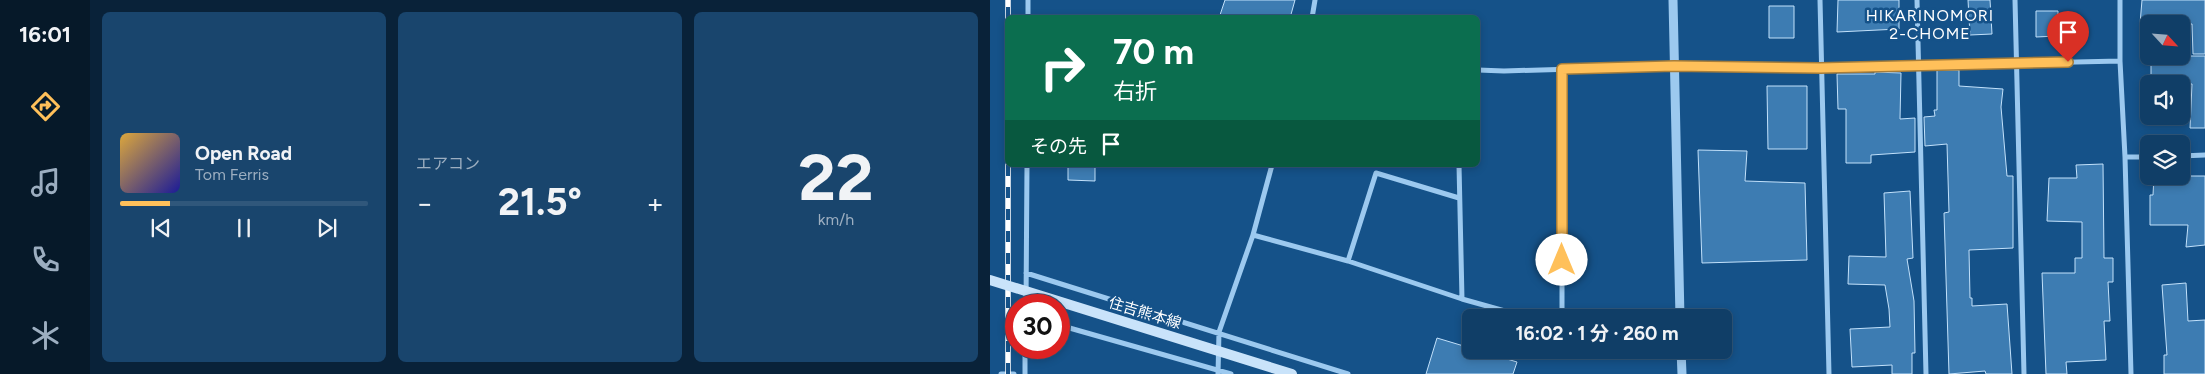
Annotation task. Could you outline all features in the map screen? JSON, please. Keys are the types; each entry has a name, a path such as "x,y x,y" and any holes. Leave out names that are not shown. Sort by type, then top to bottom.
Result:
{"main road":[{"name":"住吉熊本線","path":"990,280 1292,374"}],"street":[{"path":"1028,0 1028,15"},
{"path":"1312,15 1315,0"},
{"path":"1673,0 1680,309"},
{"path":"1820,0 1820,68 1829,374"},
{"path":"1917,0 1926,374"},
{"path":"2015,0 2024,374"},
{"path":"2120,0 2120,61 2125,157 2131,374"},
{"path":"1480,70 1674,66 1820,68 2120,61"},
{"path":"1562,69 1562,309"},
{"path":"2190,156 2205,155"},
{"path":"2125,157 2140,157"},
{"path":"1026,294 1027,167"},
{"path":"1218,372 1219,332 1253,235 1271,167"},
{"path":"1459,167 1462,299"},
{"path":"1348,261 1376,173 1459,198"},
{"path":"1253,235 1348,261 1498,309"},
{"path":"1026,273 1348,374"},
{"path":"1070,328 1218,372 1231,374"},
{"path":"1025,359 1025,374"},
{"path":"1681,359 1682,374"},
{"path":"1001,374 1014,374"}],"building":[{"path":"1225,0 1295,0 1291,15 1220,15"},
{"path":"1838,0 1899,0 1899,29 1837,32"},
{"path":"1968,0 1990,0 1992,34 1970,35"},
{"path":"2142,0 2205,0 2205,54 2193,54 2190,15 2141,15"},
{"path":"1769,6 1794,6 1794,38 1769,38"},
{"path":"2036,11 2058,11 2058,36 2036,37"},
{"path":"2190,56 2205,56 2205,128 2190,128 2192,84 2190,84 2190,75 2151,75 2151,65 2190,65"},
{"path":"1937,70 1959,70 1959,86 2003,89 2001,107 2007,176 2013,176 2013,248 1969,250 1970,298 1972,298 1972,306 2007,304 2012,374 1986,374 1985,371 1949,374 1944,213 1949,212 1947,144 1925,146 1924,117 1935,116 1934,110 1937,110"},
{"path":"1875,72 1901,73 1900,119 1915,118 1915,152 1871,155 1871,163 1846,163 1846,109 1838,109 1837,74 1875,74"},
{"path":"1767,86 1807,86 1807,149 1768,149"},
{"path":"1698,150 1747,151 1745,181 1805,183 1807,260 1702,263"},
{"path":"2103,164 2104,258 2113,258 2113,282 2108,282 2110,321 2104,321 2106,360 2066,362 2067,374 2046,374 2042,273 2075,273 2075,258 2082,258 2082,222 2047,221 2049,178 2077,178 2076,165"},
{"path":"1068,167 1095,167 1095,181 1068,180"},
{"path":"2190,176 2205,176 2205,245 2186,247 2188,225 2150,225 2150,195 2153,195 2154,185 2190,185"},
{"path":"1910,191 1913,258 1907,259 1914,301 1915,353 1912,353 1912,374 1892,374 1892,365 1852,367 1850,329 1890,327 1885,285 1848,284 1849,256 1886,257 1884,193"},
{"path":"2186,283 2188,321 2205,320 2205,374 2164,374 2164,355 2167,355 2162,285"},
{"path":"1437,338 1462,346 1462,359 1507,359 1517,362 1513,374 1426,374"}],"railway":[{"path":"1008,0 1008,15"},
{"path":"1008,167 1008,374"}],"district":[{"name":"HIKARINOMORI 2-CHOME","path":"1930,24"}],"route":[{"path":"1562,260 1562,69 1674,66 1820,68 2068,62"}]}
